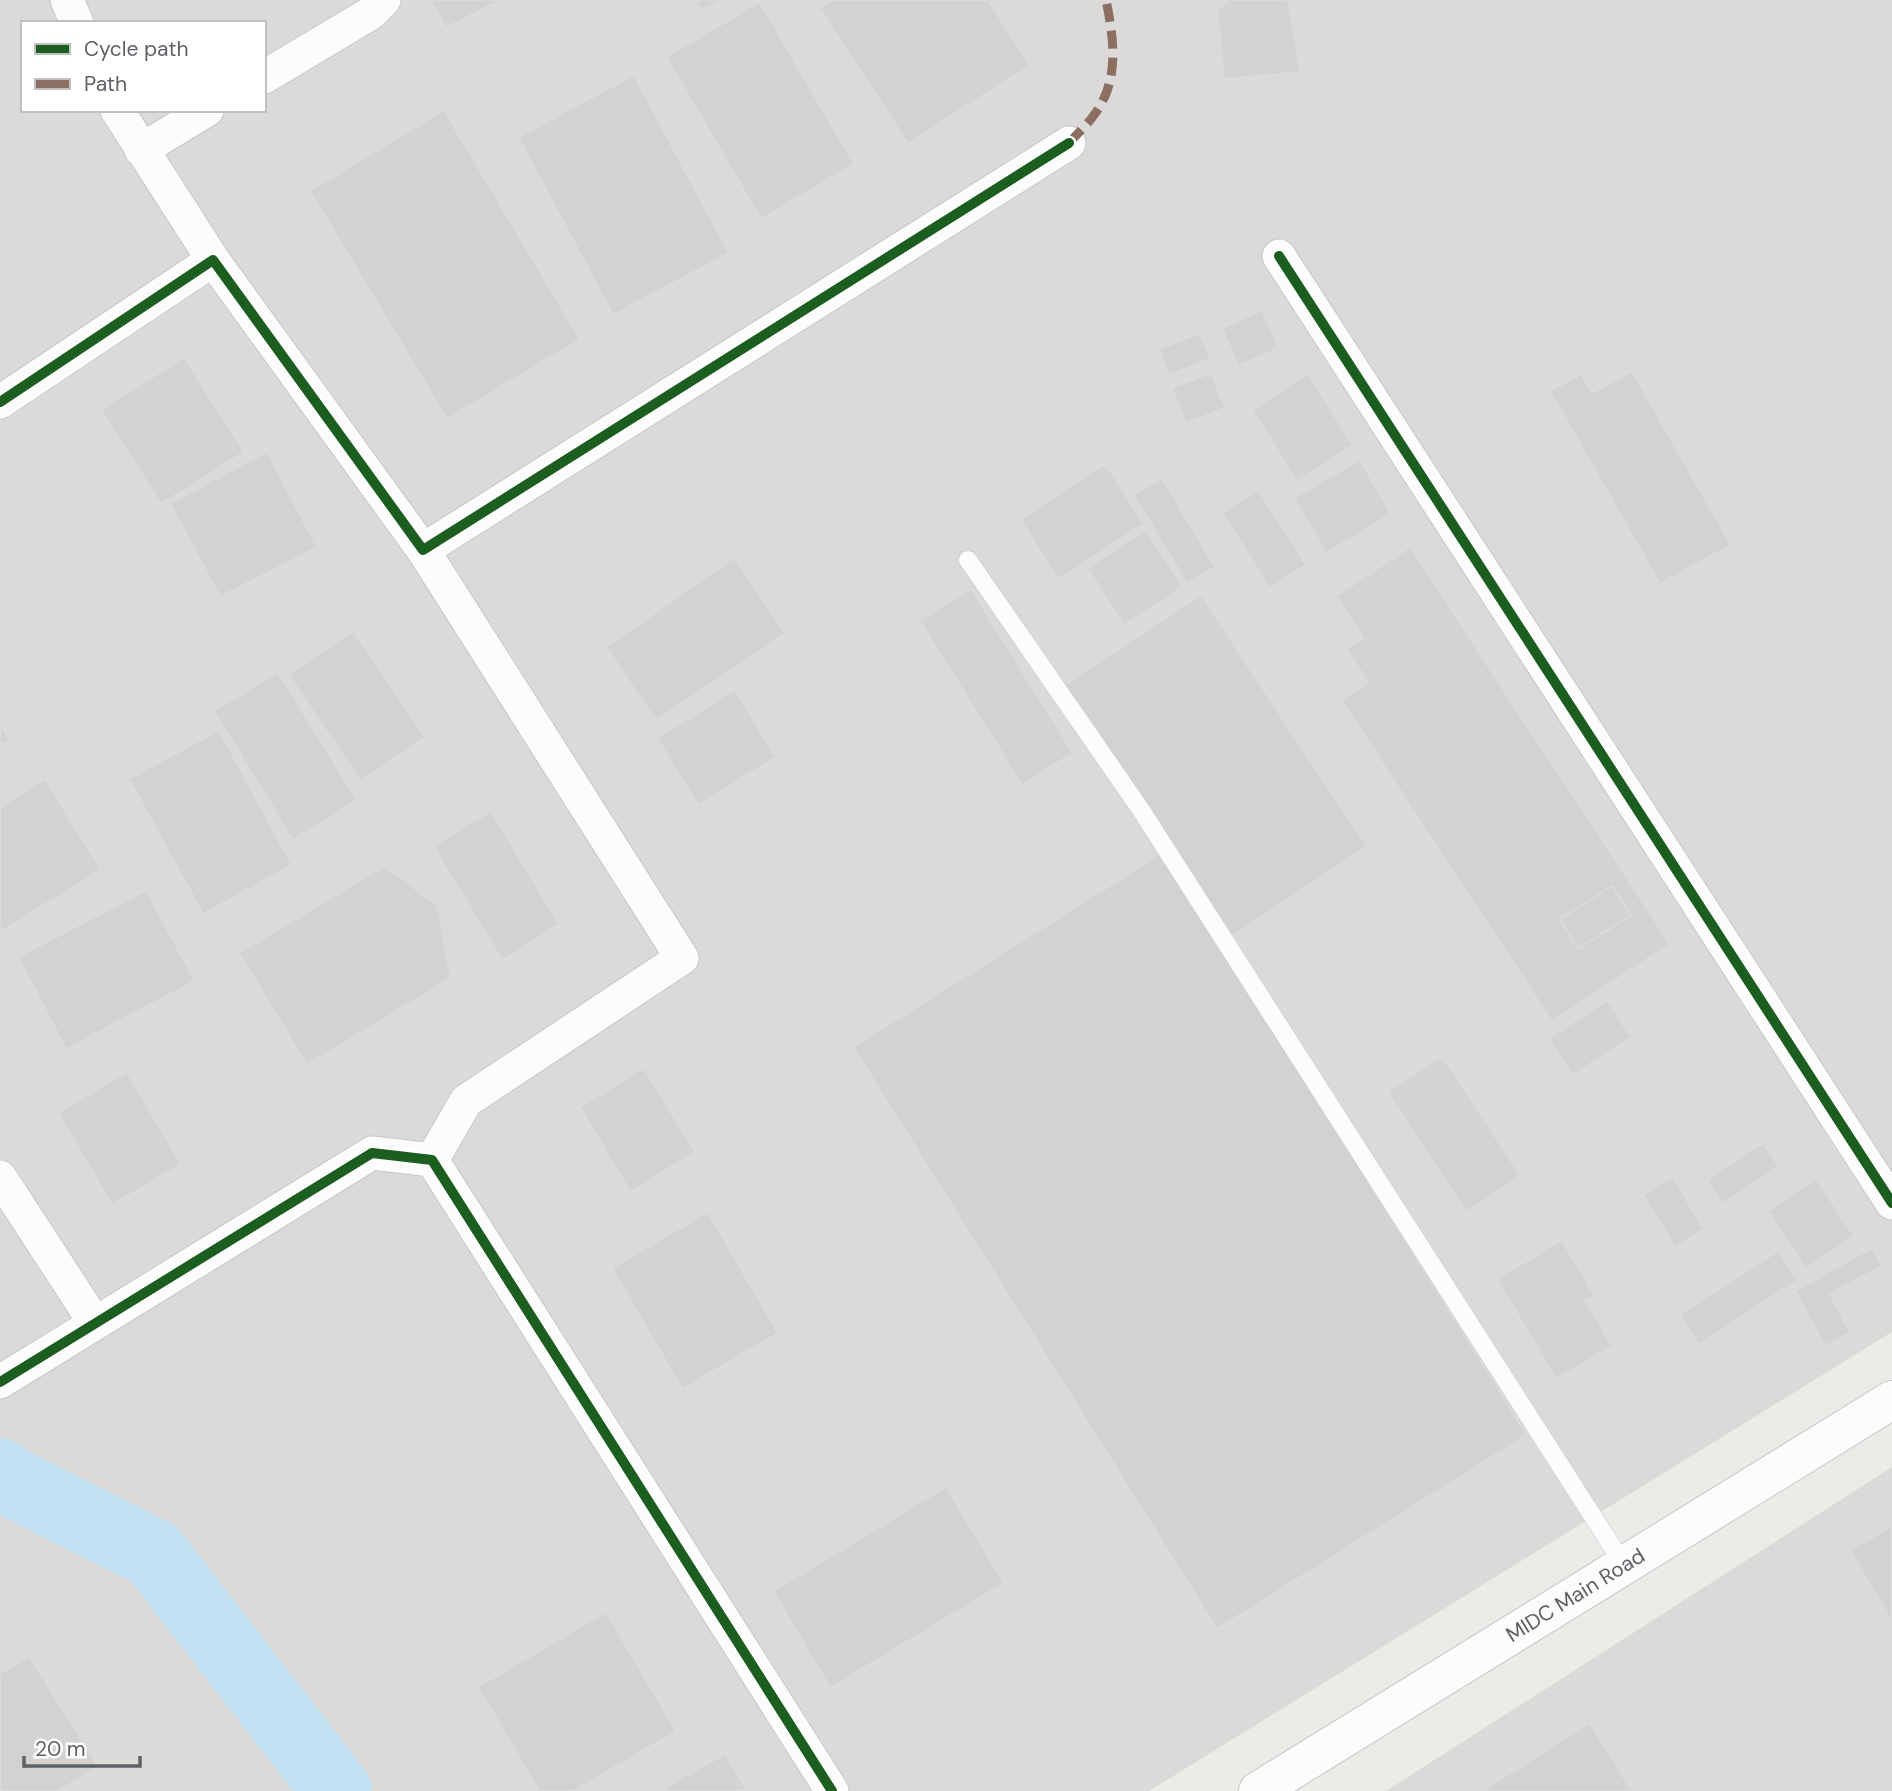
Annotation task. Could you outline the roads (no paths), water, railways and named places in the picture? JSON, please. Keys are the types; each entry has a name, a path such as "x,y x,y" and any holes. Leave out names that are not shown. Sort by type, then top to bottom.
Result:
{"street":[{"path":"67,0 76,21"},
{"path":"266,76 372,13 384,0"},
{"path":"118,112 213,260 423,550 682,958 466,1101 432,1160"},
{"path":"141,150 205,112"},
{"path":"423,550 1069,143"},
{"path":"1279,256 1892,1203"},
{"path":"0,402 213,260"},
{"path":"0,1382 372,1153 432,1160"},
{"path":"432,1160 832,1791"},
{"path":"0,1177 95,1323"},
{"name":"MIDC Main Road","path":"1258,1791 1892,1400"}],"lane":[{"path":"968,560 1141,810 1624,1565"}],"waterway":[{"path":"0,1473 6,1479 154,1554 337,1791"}]}
